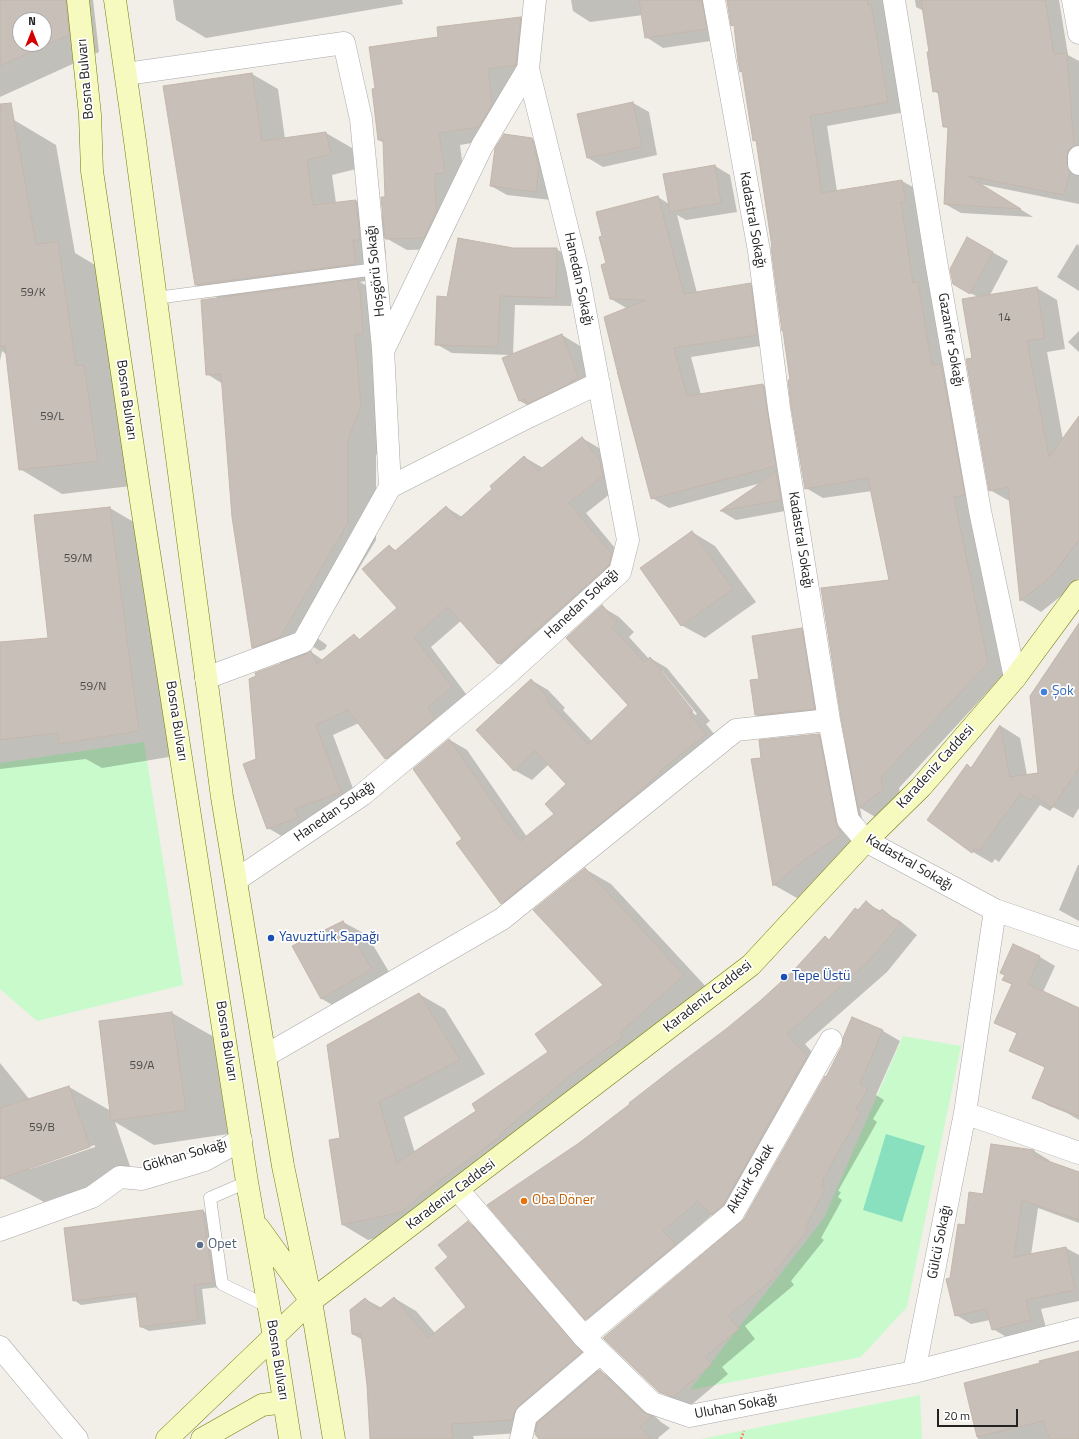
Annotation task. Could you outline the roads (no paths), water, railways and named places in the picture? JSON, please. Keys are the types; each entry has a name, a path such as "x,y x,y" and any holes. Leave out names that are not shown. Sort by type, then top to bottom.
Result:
{"main road":[{"name":"Bosna Bulvarı","path":"78,0 90,115 93,179 140,495 242,1140 247,1182 290,1439"},
{"path":"115,0 222,797 283,1166 311,1301 334,1439"},
{"name":"Karadeniz Caddesi","path":"167,1439 311,1301 751,965 866,841 921,787 1015,678 1079,591"},
{"path":"254,1222 311,1301"},
{"path":"202,1439 262,1405 284,1402"}],"street":[{"path":"383,349 482,146 528,69 536,0"},
{"name":"Kadastral Sokağı","path":"714,0 759,251 779,408 829,720 848,820 866,841 995,910 1079,939"},
{"name":"Gazanfer Sokağı","path":"894,0 936,261 980,511 1015,678"},
{"path":"1073,0 1079,33"},
{"name":"Hoşgörü Sokağı","path":"126,74 344,44 361,119 383,349 390,487"},
{"name":"Hanedan Sokağı","path":"236,880 362,795 503,678 620,572 628,540 577,268 528,69"},
{"path":"1079,156 1079,164"},
{"path":"206,678 303,642 390,487 599,383"},
{"path":"265,1056 502,919 736,730 829,720"},
{"name":"Gülcü Sokağı","path":"914,1372 965,1113 995,910"},
{"name":"Aktürk Sokak","path":"584,1337 733,1213 831,1040"},
{"path":"965,1113 1079,1153"},
{"name":"Gökhan Sokağı","path":"0,1216 86,1186 120,1178 142,1179 205,1160 242,1140"},
{"path":"0,1230 92,1197 120,1178"},
{"name":"Uluhan Sokağı","path":"458,1190 584,1337 600,1353 652,1403 690,1416 914,1372 1079,1329"},
{"path":"0,1348 77,1439"},
{"path":"521,1439 526,1416 600,1353"}],"lane":[{"path":"156,298 376,269"},
{"path":"247,1182 210,1198 222,1284 269,1308"}],"place":[{"name":"Şok","path":"1044,692"},
{"name":"Yavuztürk Sapağı","path":"271,938"},
{"name":"Tepe Üstü","path":"784,977"},
{"name":"Oba Döner","path":"524,1201"},
{"name":"Opet","path":"200,1245"}]}
